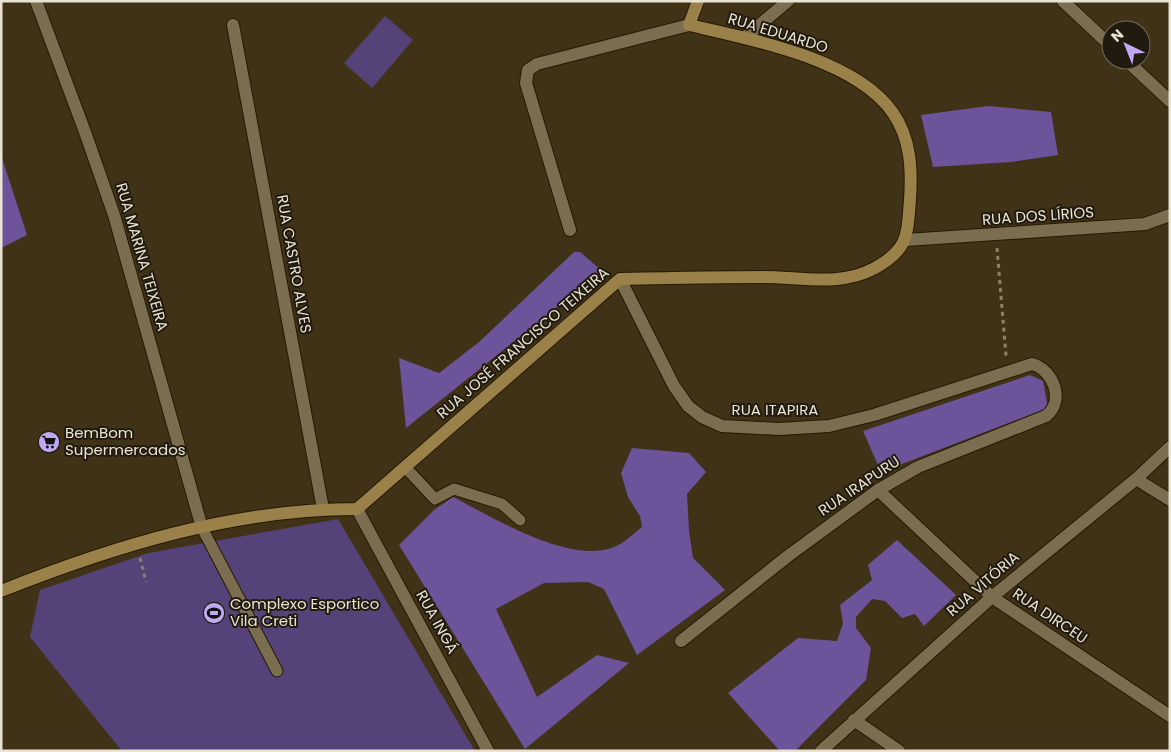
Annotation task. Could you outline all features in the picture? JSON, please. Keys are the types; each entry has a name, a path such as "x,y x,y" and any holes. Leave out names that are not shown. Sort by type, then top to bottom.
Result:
{"street":[{"name":"RUA MARINA TEIXEIRA","path":"36,1 86,132 114,216 202,528"},
{"path":"689,25 698,1"},
{"path":"744,38 788,1"},
{"path":"1063,1 1101,37"},
{"name":"RUA CASTRO ALVES","path":"234,25 323,509"},
{"name":"RUA EDUARDO","path":"570,230 526,83 528,70 537,64 689,25 744,38 806,57 847,73 875,93 893,113 906,138 912,172 906,240"},
{"path":"1137,70 1170,101"},
{"name":"RUA DOS LÍRIOS","path":"906,240 1145,224 1170,215"},
{"name":"RUA JOSÉ FRANCISCO TEIXEIRA","path":"357,509 620,279 766,277 835,280 856,276 874,268 891,257 906,240"},
{"name":"RUA ITAPIRA","path":"620,279 674,386 702,417 722,426 779,429 829,426 874,415 1032,364"},
{"name":"RUA IRAPURU","path":"681,641 788,556 878,490 918,467 1046,416 1053,410 1056,399 1054,385 1046,371 1032,364"},
{"name":"RUA VITÓRIA","path":"821,751 992,597 1136,479 1170,448"},
{"path":"1136,479 1170,500"},
{"name":"RUA DIRCEU","path":"878,490 992,597 1170,716"},
{"path":"1,591 54,570 136,543 234,521 323,509 357,509"},
{"name":"RUA INGÁ","path":"357,509 488,751"},
{"path":"854,720 899,751"}],"lane":[{"path":"405,467 435,499 454,489 502,504 520,520"},
{"path":"202,528 277,671"}],"path":[{"path":"996,235 1008,372"},
{"path":"136,543 146,582"}],"shaded area":[{"path":"385,16 413,40 372,88 344,63"},
{"path":"988,106 1051,112 1058,155 1011,162 933,167 921,115"},
{"path":"1,155 27,235 1,248"},
{"path":"574,252 580,252 602,271 406,428 399,358 439,373 479,342"},
{"path":"1030,375 1043,381 1048,408 881,472 863,431"},
{"path":"632,448 689,453 706,472 687,494 693,558 725,590 637,655 604,589 588,582 544,583 496,609 537,697 597,655 629,663 525,749 399,545 434,510 453,497 509,526 554,544 576,550 596,551 617,546 642,527 640,516 628,497 621,473"},
{"name":"Complexo Esportico Vila Creti","path":"338,519 475,751 122,751 30,637 40,590 148,553"},
{"path":"897,540 956,595 924,626 915,614 902,618 885,601 872,599 856,617 856,628 871,648 866,680 795,751 780,751 728,693 798,638 837,641 843,623 840,605 872,580 868,565"}],"place":[{"name":"BemBom Supermercados","path":"49,442"},
{"name":"Complexo Esportico Vila Creti","path":"214,613"}]}
